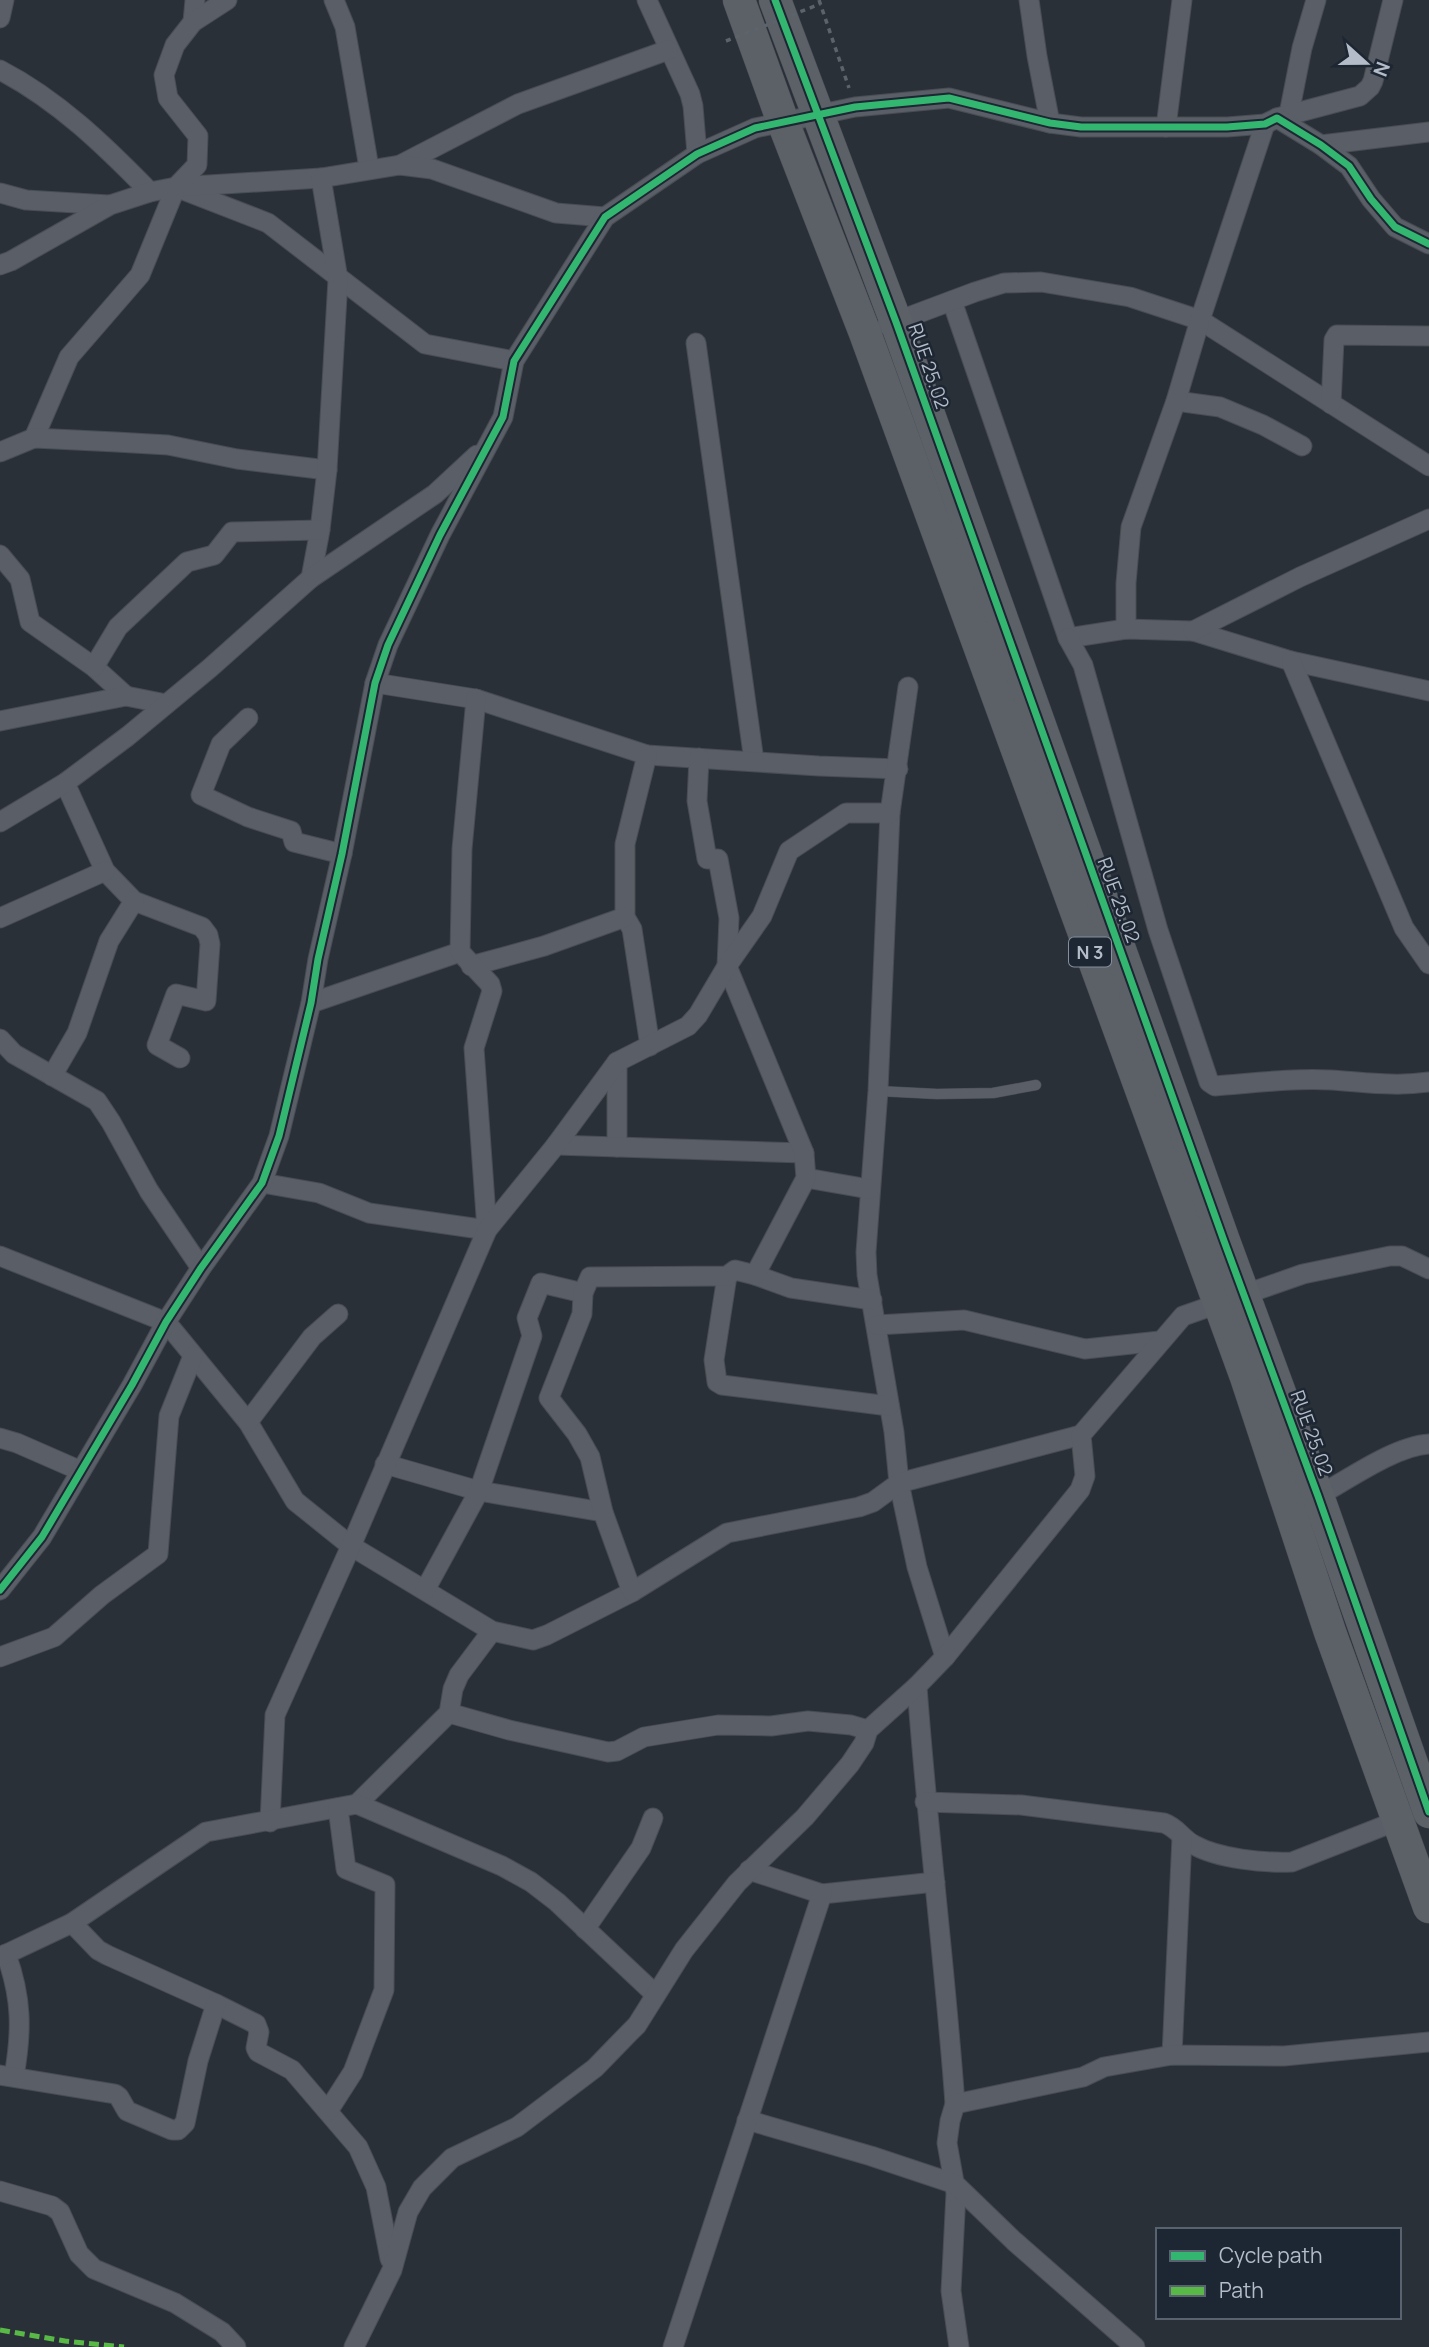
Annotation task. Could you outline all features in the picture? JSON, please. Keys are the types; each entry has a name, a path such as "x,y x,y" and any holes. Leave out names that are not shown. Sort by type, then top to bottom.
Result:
{"main road":[{"name":"N 3","path":"738,0 1231,1298 1246,1377 1331,1632 1429,1907"},
{"name":"RUE 25.02","path":"775,0 896,321 1214,1215 1231,1298 1318,1496 1429,1812"}],"street":[{"path":"0,18 4,0"},
{"path":"193,22 195,0"},
{"path":"34,438 69,357 140,275 176,187 197,165 198,136 168,98 164,75 175,45 193,22 227,0"},
{"path":"334,0 345,27 369,169"},
{"path":"647,0 690,94 697,154"},
{"path":"1029,0 1050,123"},
{"path":"1166,127 1182,0"},
{"path":"1126,629 1126,583 1131,527 1176,401 1200,320 1277,119 1316,0"},
{"path":"0,1590 42,1537 166,1322 262,1183 279,1136 311,1003 375,683 402,612 503,416 514,361 605,217 697,154 755,128 855,107 949,98 1050,123 1081,127 1227,127 1277,119 1360,96 1370,87 1393,0"},
{"path":"400,165 518,104 668,50"},
{"path":"0,70 25,83 99,140 150,192"},
{"path":"1277,119 1321,145 1349,166 1371,199 1395,227 1429,244"},
{"path":"1321,145 1429,132"},
{"path":"0,265 110,205 150,192 176,187 321,178 400,165 432,169 556,214 605,217"},
{"path":"311,578 327,470 338,279 321,178"},
{"path":"176,187 268,223 425,344 514,361"},
{"path":"0,193 26,200 110,205"},
{"path":"865,333 1004,283 1041,282 1130,297 1200,320 1429,466"},
{"path":"952,301 1068,638 1083,666 1158,930 1209,1082 1215,1086 1293,1080 1331,1080 1375,1085 1429,1083"},
{"path":"1331,404 1334,340 1337,335 1429,337"},
{"path":"696,343 754,761"},
{"path":"1176,401 1220,407 1263,425 1302,446"},
{"path":"0,452 34,438 168,445 237,459 327,470"},
{"path":"0,821 65,783 128,736 210,668 311,578 435,494 488,445"},
{"path":"1193,631 1300,577 1429,519"},
{"path":"94,667 118,627 187,562 214,555 232,532 320,530"},
{"path":"0,555 20,579 30,622 94,667 126,696"},
{"path":"1068,638 1126,629 1193,631 1291,661 1429,691"},
{"path":"1291,661 1404,928 1429,964"},
{"path":"375,683 476,699 647,755 898,769"},
{"path":"908,687 890,813 878,1091 866,1252 899,1483 917,1567 945,1657"},
{"path":"0,721 126,696 166,704"},
{"path":"476,699 462,849 465,959 491,984 492,991 474,1048 486,1230"},
{"path":"248,718 221,744 201,795 248,817 291,831 295,842 342,854"},
{"path":"647,755 625,844 625,917 632,929 650,1046"},
{"path":"699,758 697,800 707,859 718,859 729,918 727,966 804,1153 806,1178 755,1275"},
{"path":"65,783 105,871 134,901 202,927 208,935 210,944 206,1001 176,994 157,1045 180,1058"},
{"path":"270,1822 275,1715 351,1546 486,1230 556,1145 617,1062 688,1026 698,1015 727,966 762,916 789,851 846,813 890,813"},
{"path":"0,918 105,871"},
{"path":"52,1076 77,1033 109,941 134,901"},
{"path":"311,1003 465,959 544,946 625,917"},
{"path":"0,1039 14,1054 97,1101 149,1191 201,1268"},
{"path":"617,1062 617,1147"},
{"path":"556,1145 804,1153"},
{"path":"806,1178 870,1189"},
{"path":"262,1183 319,1193 369,1213 486,1230"},
{"path":"0,1256 166,1322 248,1422 295,1501 351,1546 492,1631 533,1640 632,1592 727,1533 859,1507 873,1502 899,1483 1081,1436 1182,1316 1303,1274 1390,1256 1402,1256 1429,1269"},
{"path":"632,1592 603,1512 590,1457 577,1434 549,1398 582,1314 583,1293 590,1277 727,1276 735,1270 791,1287 872,1300"},
{"path":"727,1276 714,1360 717,1382 722,1385 889,1405"},
{"path":"425,1590 479,1491 532,1336 527,1318 541,1283 583,1293"},
{"path":"248,1422 312,1337 338,1314"},
{"path":"877,1325 964,1320 1086,1349 1160,1341"},
{"path":"0,1657 54,1637 102,1595 158,1554 169,1416 193,1356"},
{"path":"353,2346 392,2270 408,2212 422,2188 452,2158 517,2127 595,2068 637,2025 684,1950 749,1870 805,1817 850,1764 864,1743 868,1730 945,1657 1080,1490 1085,1476 1081,1436"},
{"path":"0,1438 80,1471"},
{"path":"1318,1496 1401,1450 1416,1444 1429,1444"},
{"path":"385,1464 479,1491 603,1512"},
{"path":"216,2004 198,2061 185,2123 178,2130 127,2111 115,2094 7,2076 20,2039 20,2018 14,1976 3,1955 72,1923 206,1832 357,1804 449,1713 453,1689 459,1675 492,1631"},
{"path":"917,1686 925,1802 947,1989 956,2104 947,2143 956,2184 951,2291 959,2347"},
{"path":"449,1713 509,1730 608,1752 617,1751 644,1737 718,1725 771,1726 808,1721 851,1725 868,1730"},
{"path":"925,1802 1021,1805 1164,1823 1174,1827 1182,1837 1211,1853 1274,1863 1292,1862 1399,1820"},
{"path":"357,1804 502,1866 540,1889 655,1994"},
{"path":"328,2111 353,2072 384,1984 386,1947 383,1920 385,1885 345,1869 338,1808"},
{"path":"585,1928 641,1849 653,1818"},
{"path":"1172,2055 1182,1837"},
{"path":"749,1870 822,1894 935,1882"},
{"path":"673,2347 822,1894"},
{"path":"72,1923 98,1950 107,1955 256,2024 259,2032 256,2048 258,2052 267,2059 288,2066 358,2147 376,2187 392,2270"},
{"path":"956,2104 1083,2077 1104,2067 1172,2055 1284,2056 1429,2042"},
{"path":"747,2120 956,2184 1014,2241 1135,2347"},
{"path":"0,2191 52,2206 60,2212 79,2254 94,2269 175,2304 222,2332 236,2347"}],"lane":[{"path":"878,1091 993,1093 1037,1085"}],"path":[{"path":"726,41 819,2 855,107"}],"marked path":[{"path":"0,2330 124,2347"}],"cycle path":[{"path":"775,0 896,322 1429,1812"},
{"path":"0,1590 42,1537 166,1322 262,1183 279,1136 311,1003 375,683 388,645 440,535 503,417 514,361 605,217 697,154 755,128 855,107 949,98 1050,123 1081,127 1227,127 1265,124 1277,118 1349,166 1371,199 1395,227 1429,244"}]}
